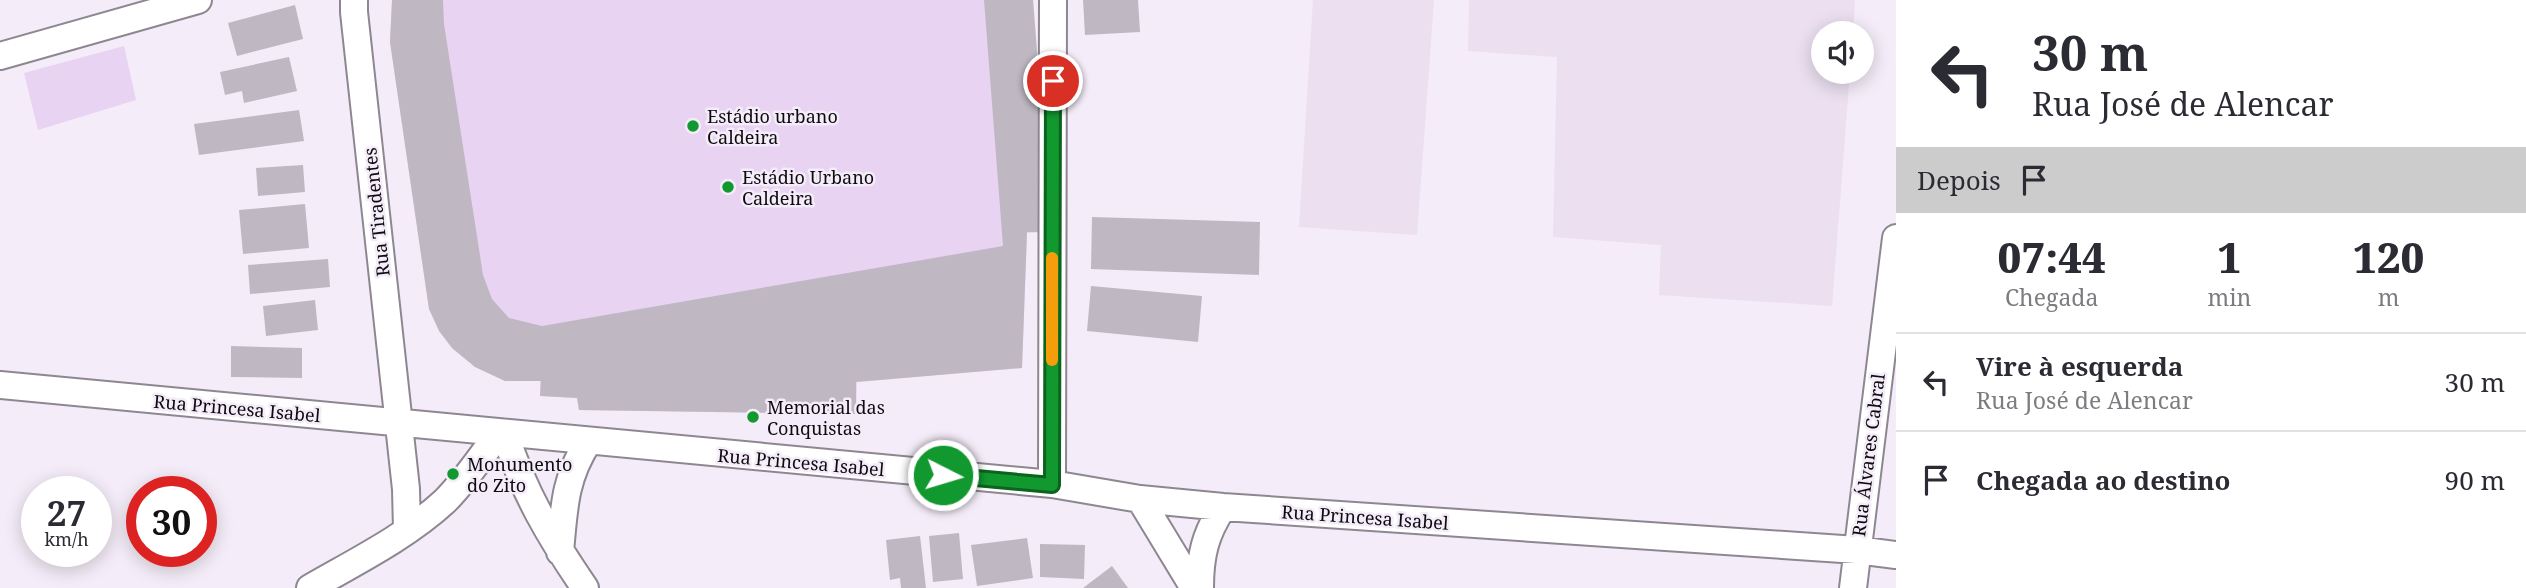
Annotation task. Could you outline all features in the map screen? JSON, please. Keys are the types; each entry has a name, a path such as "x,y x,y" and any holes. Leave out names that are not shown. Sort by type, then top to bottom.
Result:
{"street":[{"path":"0,56 198,0"},
{"name":"Rua Tiradentes","path":"354,0 406,489 407,530"},
{"path":"1052,485 1053,0"},
{"name":"Rua Álvares Cabral","path":"1853,588 1896,239"},
{"name":"Rua Princesa Isabel","path":"0,385 1052,485 1140,499 1223,507 1857,550 1896,555"},
{"path":"310,588 407,530 443,502 501,434 518,475 561,552 585,588"},
{"path":"561,552 570,475 588,442"},
{"path":"1140,499 1194,588"},
{"path":"1200,588 1203,546 1223,507"}],"shaded area":[{"name":"Estádio Urbano Caldeira","path":"392,0 1033,0 1044,142 1047,232 1027,233 1022,368 857,382 856,414 579,410 577,398 540,396 540,381 505,381 475,367 452,348 429,309 390,42"},
{"path":"1313,0 1434,0 1417,235 1299,227"},
{"path":"1469,0 1855,0 1854,21 1811,21 1811,84 1849,84 1832,306 1659,295 1661,245 1553,237 1557,57 1468,51"},
{"path":"124,46 136,100 38,130 24,73"}],"building":[{"path":"392,0 443,0 444,24 483,275 492,299 509,318 542,326 1003,246 984,0 1033,0 1044,142 1047,232 1027,232 1022,368 856,382 856,414 579,410 577,398 540,396 541,381 505,381 475,367 452,348 439,331 429,309 390,42"},
{"path":"1083,0 1138,0 1140,32 1085,35"},
{"path":"295,5 303,39 237,56 228,23"},
{"path":"289,57 297,91 244,103 242,91 225,95 220,72"},
{"path":"299,110 304,141 199,155 194,124"},
{"path":"303,165 305,192 258,196 256,168"},
{"path":"305,204 309,248 243,254 239,210"},
{"path":"1092,217 1260,222 1259,275 1091,269"},
{"path":"328,259 330,287 250,294 248,265"},
{"path":"1091,286 1202,296 1198,342 1087,331"},
{"path":"315,300 318,330 266,336 263,306"},
{"path":"231,346 302,348 302,378 231,377"},
{"path":"959,533 963,579 933,582 929,536"},
{"path":"920,536 926,588 901,588 900,578 890,580 886,540"},
{"path":"1027,538 1033,578 977,586 971,545"},
{"path":"1040,544 1085,545 1084,579 1040,577"},
{"path":"1112,566 1128,588 1083,588"}],"slow traffic":[{"path":"1052,258 1052,360"}],"place":[{"name":"Estádio urbano Caldeira","path":"693,126"},
{"name":"Estádio Urbano Caldeira","path":"728,187"},
{"name":"Memorial das Conquistas","path":"753,417"},
{"name":"Monumento do Zito","path":"453,474"}],"route":[{"path":"943,475 1052,485 1053,81"}]}
